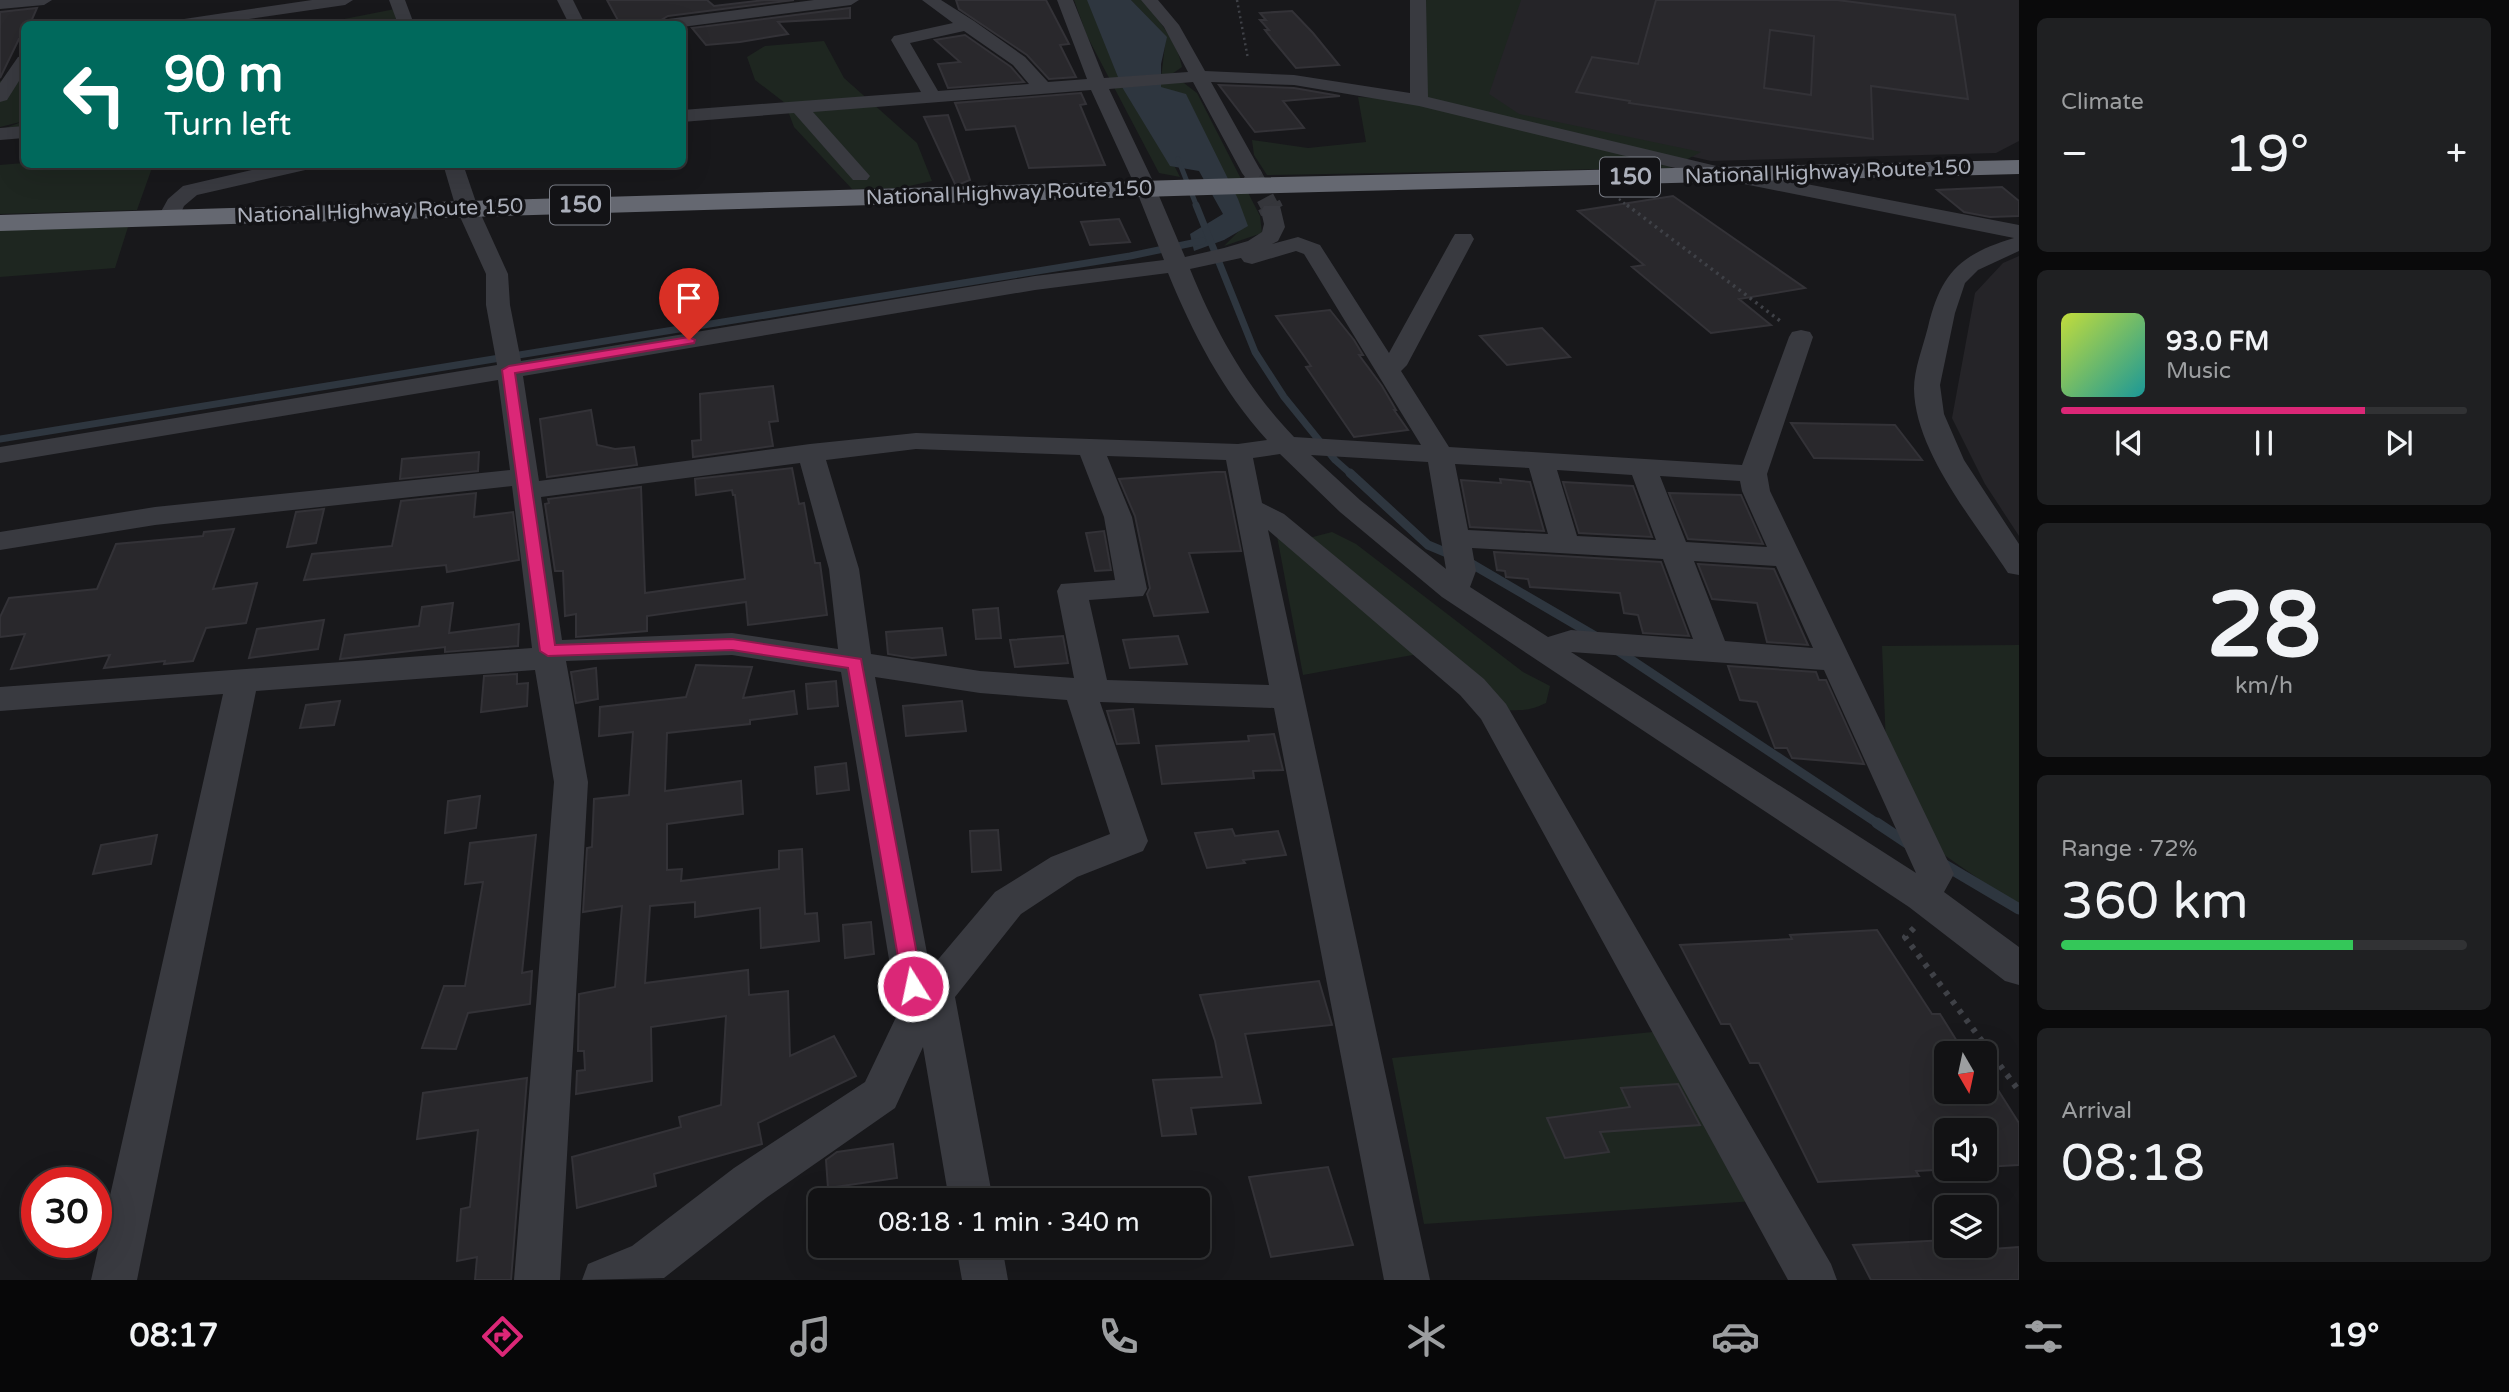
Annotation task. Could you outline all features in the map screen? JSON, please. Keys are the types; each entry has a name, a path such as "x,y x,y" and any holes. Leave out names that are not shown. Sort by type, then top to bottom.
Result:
{"highway":[{"name":"National Highway Route 150","path":"0,223 1153,189 1247,179 1729,175 2019,167"}],"street":[{"path":"204,21 345,0"},
{"path":"397,0 405,21"},
{"path":"565,0 576,21"},
{"path":"686,0 696,20"},
{"path":"686,21 792,3 851,0"},
{"path":"930,0 1019,61 1042,87"},
{"path":"1065,0 1153,189 1173,255 1224,363 1249,402 1287,445 1390,541 1453,590 1929,902 2019,969"},
{"path":"1149,0 1171,25 1200,76 1247,179"},
{"path":"1418,0 1419,100"},
{"path":"0,4 43,5"},
{"path":"932,96 901,40 968,25"},
{"path":"0,96 20,54"},
{"path":"686,116 1104,82 1200,76 1251,77 1334,85 1419,100 1729,175 2019,232"},
{"path":"798,106 860,176"},
{"path":"0,134 21,132"},
{"path":"169,217 175,203 190,190 289,168"},
{"path":"454,168 467,208 497,274 498,305 548,654 571,782 537,1280"},
{"path":"0,455 507,358 1035,283 1173,255 1228,254 1262,243 1271,235 1276,224 1272,211"},
{"path":"1385,367 1395,365 1463,239"},
{"path":"2019,243 1983,256 1959,273 1947,292 1927,390 1934,425 1953,462 2019,566"},
{"path":"1173,255 1228,264 1288,245 1306,245 1312,250 1440,454 1461,571 1453,590"},
{"path":"1801,337 1753,474 1756,491 1935,874 1929,902"},
{"path":"0,541 155,516 639,474 916,441 1238,452 1287,445 1753,474"},
{"path":"605,1280 648,1262 750,1183 880,1095 926,1003 1009,903 1064,867 1130,841 1086,690 1072,591 1132,589 1118,517 1090,447"},
{"path":"810,452 832,520 844,569 856,663 926,1003 968,1188"},
{"path":"1238,452 1407,1280"},
{"path":"1539,460 1565,544"},
{"path":"1643,467 1713,651"},
{"path":"1249,507 1274,520 1472,687 1494,712 1814,1280"},
{"path":"1454,538 1786,556"},
{"path":"1545,650 1571,641 1834,660"},
{"path":"0,699 548,654 732,644 980,682 1086,690 1288,697"},
{"path":"114,1280 242,681"},
{"path":"981,1258 985,1280"}],"path":[{"path":"1237,0 1251,77"},
{"path":"1619,199 1801,337"},
{"path":"1929,902 1905,937 2019,1091"}],"shaded area":[{"path":"1074,0 1091,0 1180,177 1159,173 1087,36"},
{"path":"1087,0 1131,0 1167,37 1161,64 1161,87 1186,94 1238,199 1248,226 1224,240 1194,251 1190,234 1223,214 1199,171 1170,166 1122,87"},
{"path":"1131,0 1143,0 1172,40 1182,67 1172,74 1197,93 1260,216 1262,233 1224,246 1239,231 1160,87 1166,37"},
{"path":"1418,0 1521,0 1489,94 1519,114 1701,152 1670,168 1267,175 1254,155 1252,140 1308,148 1366,142 1358,97 1418,100"},
{"path":"1424,0 2019,0 2019,141 1996,153 1711,161 1426,96"},
{"path":"400,8 405,21 334,21"},
{"path":"824,41 844,78 917,143 932,181 900,188 852,189 794,127 785,103 755,80 747,57 765,46"},
{"path":"21,65 21,122 0,127 0,81 12,78"},
{"path":"21,122 21,128 0,130"},
{"path":"21,163 21,168 152,168 137,210 0,214 0,165"},
{"path":"128,227 115,268 0,277 0,229"},
{"path":"2019,256 2019,536 1985,484 1952,418 1975,293 2003,263"},
{"path":"1274,520 1290,533 1313,537 1332,532 1356,544 1523,672 1550,686 1546,703 1526,710 1494,712 1429,652 1303,675"},
{"path":"2019,645 2019,907 1917,836 1887,771 1882,646"},
{"path":"1673,1030 1769,1200 1424,1224 1392,1058"}],"building":[{"path":"607,0 707,0 714,6 765,0 794,0 668,16 661,20 618,21"},
{"path":"956,0 1046,0 1069,44 1060,45 1076,77 1049,79 1027,55 959,9"},
{"path":"1656,0 1837,0 1955,15 1968,99 1871,86 1873,139 1629,103 1630,101 1576,92 1592,57 1638,64","holes":["1770,30 1814,36 1811,95 1764,88"]},
{"path":"37,8 31,21 21,21 21,39 0,78 0,12"},
{"path":"850,8 850,18 778,22 788,34 740,42 706,45 692,28"},
{"path":"1292,11 1339,65 1296,68 1260,20 1266,20 1260,13"},
{"path":"965,35 1011,67 1024,82 948,88 938,64 960,62 935,40"},
{"path":"1219,85 1294,88 1340,96 1283,101 1304,128 1255,132"},
{"path":"1081,93 1086,104 1080,105 1105,165 1029,168 1015,126 966,130 955,103"},
{"path":"948,115 970,180 960,184 955,184 924,117"},
{"path":"2002,187 2019,201 2019,216 1990,217 1964,212 1937,190"},
{"path":"1673,196 1805,288 1739,299 1771,325 1711,333 1632,267 1644,265 1578,211"},
{"path":"1119,219 1130,242 1090,245 1081,222"},
{"path":"1330,310 1354,340 1363,355 1359,355 1382,386 1408,430 1354,437 1306,367 1311,366 1276,316"},
{"path":"1542,328 1570,357 1507,365 1480,336"},
{"path":"773,386 778,421 769,422 773,446 693,457 692,441 701,440 700,394"},
{"path":"591,410 597,445 615,449 634,447 637,465 547,477 540,419"},
{"path":"1791,423 1895,425 1922,460 1814,458"},
{"path":"479,452 478,471 400,479 402,459"},
{"path":"792,468 799,504 804,503 815,563 820,563 827,615 748,625 746,602 647,616 647,631 576,637 576,614 565,616 563,571 555,571 545,504 549,503 548,499 641,487 645,593 745,579 735,495 732,490 696,495 695,479"},
{"path":"1225,472 1241,551 1189,553 1208,612 1154,616 1147,594 1150,588 1135,516 1119,479"},
{"path":"1500,479 1530,482 1544,531 1470,527 1461,480 1501,483"},
{"path":"1563,482 1633,486 1652,537 1579,533"},
{"path":"476,493 474,517 513,512 519,560 447,572 446,565 304,580 312,554 392,546 401,501"},
{"path":"1669,493 1741,495 1763,544 1688,539"},
{"path":"324,509 316,543 287,547 296,512"},
{"path":"234,529 213,589 257,583 246,623 206,628 193,661 164,664 165,661 104,668 110,655 11,669 25,634 0,637 0,617 9,598 97,589 116,544 203,536 204,532"},
{"path":"1104,531 1111,570 1095,571 1086,533"},
{"path":"1494,552 1661,562 1689,636 1643,633 1638,615 1624,613 1620,593 1530,587 1528,579 1506,577 1505,571 1497,570"},
{"path":"1698,564 1774,569 1808,645 1767,642 1757,603 1712,599"},
{"path":"453,603 449,633 519,624 518,646 445,652 445,647 340,659 345,635 419,626 422,607"},
{"path":"998,608 1001,638 976,639 973,610"},
{"path":"324,620 318,649 249,658 257,629"},
{"path":"942,628 946,655 912,658 888,654 886,632"},
{"path":"1063,636 1068,663 1015,667 1010,640"},
{"path":"1178,636 1187,664 1130,668 1123,640"},
{"path":"696,665 752,667 743,698 794,691 797,714 750,720 750,724 667,733 665,791 741,781 743,814 667,824 667,870 682,869 681,881 779,869 779,851 802,849 805,914 817,913 819,941 761,948 760,908 695,917 695,902 650,906 645,983 748,970 749,995 788,991 790,1056 834,1036 856,1076 758,1123 762,1144 654,1174 656,1186 577,1208 572,1157 681,1127 679,1117 721,1105 726,1016 651,1027 652,1081 576,1094 577,1071 585,1070 584,1051 578,1051 579,994 615,987 622,906 583,912 587,848 592,847 594,799 629,795 633,732 599,736 600,707 686,697"},
{"path":"1728,666 1816,672 1819,680 1826,680 1864,764 1792,758 1787,748 1775,748 1757,702 1740,700"},
{"path":"596,668 598,699 576,703 571,672"},
{"path":"517,674 517,684 528,683 527,706 481,712 484,676"},
{"path":"836,681 838,706 808,709 806,684"},
{"path":"340,701 334,725 300,728 306,705"},
{"path":"962,701 966,731 906,736 903,706"},
{"path":"1133,709 1139,743 1117,744 1107,711"},
{"path":"1274,734 1283,770 1253,771 1254,778 1162,784 1156,746 1249,741 1248,736"},
{"path":"846,763 849,790 817,794 815,767"},
{"path":"480,796 476,828 445,833 448,801"},
{"path":"1232,829 1235,836 1278,831 1286,855 1207,868 1195,833"},
{"path":"998,830 1001,870 972,872 970,831"},
{"path":"157,835 151,864 93,874 101,845"},
{"path":"536,835 522,973 532,971 530,1004 468,1013 456,1049 422,1048 444,986 465,986 483,882 465,884 470,843"},
{"path":"871,922 874,954 845,958 843,925"},
{"path":"1877,930 1932,1014 1940,1014 1957,1041 1934,1041 1934,1104 1997,1104 1997,1088 2019,1123 2019,1165 1997,1166 1997,1118 1934,1118 1934,1170 1916,1171 1919,1176 1818,1182 1759,1063 1750,1063 1730,1024 1721,1024 1680,945 1792,939 1790,935"},
{"path":"1319,981 1332,1025 1245,1034 1261,1103 1191,1108 1196,1134 1162,1136 1153,1080 1222,1077 1215,1041 1200,995"},
{"path":"527,1078 511,1280 475,1280 477,1257 457,1261 461,1209 470,1207 478,1130 417,1139 423,1093"},
{"path":"1678,1084 1700,1125 1600,1132 1609,1152 1565,1158 1547,1118 1630,1107 1621,1088"},
{"path":"893,1144 897,1178 828,1188 826,1160 837,1152"},
{"path":"1328,1167 1353,1245 1271,1257 1249,1177"},
{"path":"1934,1241 1934,1258 1997,1258 1997,1249 2019,1247 2019,1280 1871,1280 1853,1245"}],"waterway":[{"path":"1178,159 1197,207"},
{"path":"1196,205 1255,352 1284,397 1335,460 1352,475"},
{"path":"0,439 1130,256 1202,241"},
{"path":"1350,473 1428,545 1452,555"},
{"path":"1465,560 1595,636"},
{"path":"1615,649 1880,825"},
{"path":"1880,825 1910,845"},
{"path":"1943,864 2019,909"}],"tunnel":[{"path":"1252,173 1270,207"},
{"path":"1270,207 1272,211"}],"route":[{"path":"689,340 509,370 548,651 732,644 856,663 913,986"}]}
